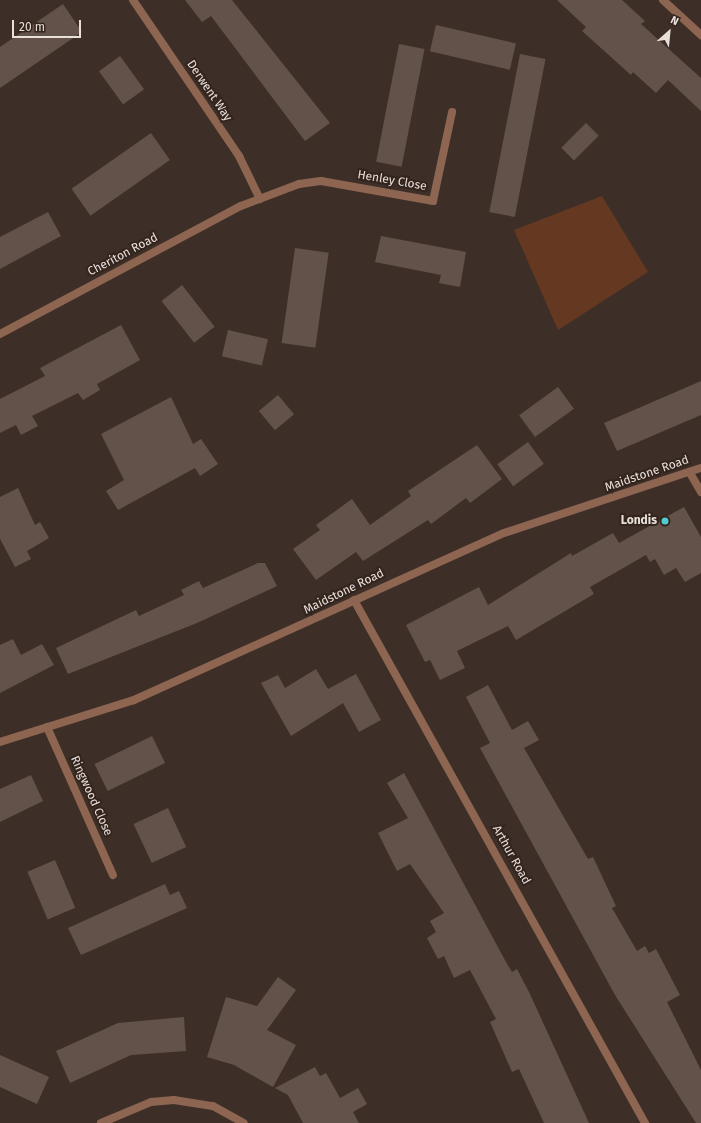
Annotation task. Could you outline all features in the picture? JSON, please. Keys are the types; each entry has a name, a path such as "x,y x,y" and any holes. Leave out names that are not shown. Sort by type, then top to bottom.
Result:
{"street":[{"name":"Derwent Way","path":"133,0 239,156 260,199"},
{"path":"663,0 701,35"},
{"name":"Henley Close","path":"260,199 299,184 320,181 433,201 452,112"},
{"name":"Cheriton Road","path":"0,334 260,199"},
{"name":"Maidstone Road","path":"0,742 134,700 504,533 690,473 701,468"},
{"path":"690,473 701,492"},
{"name":"Arthur Road","path":"354,600 645,1123"},
{"name":"Ringwood Close","path":"47,727 113,875"},
{"path":"101,1123 151,1102 174,1100 213,1106 244,1123"}],"shaded area":[{"path":"602,196 648,272 558,330 514,230"}],"building":[{"path":"185,0 232,0 330,123 305,141 211,16 202,22"},
{"path":"557,0 622,0 645,21 641,24 701,78 701,111 668,80 656,93 633,72 631,75 582,31 586,27"},
{"path":"63,4 82,32 0,88 0,47"},
{"path":"436,25 516,43 510,70 430,51"},
{"path":"399,44 425,49 402,167 376,162"},
{"path":"520,54 546,59 515,217 489,212"},
{"path":"120,56 144,89 123,104 99,71"},
{"path":"586,123 599,136 574,160 561,148"},
{"path":"151,133 170,160 90,216 72,189"},
{"path":"48,212 61,236 0,269 0,237"},
{"path":"381,236 466,252 460,287 439,283 441,275 375,262"},
{"path":"295,248 329,253 315,348 282,343"},
{"path":"182,285 215,327 194,343 162,301"},
{"path":"121,325 140,360 97,384 100,390 83,400 78,393 32,416 38,426 21,435 16,425 0,433 0,399 45,376 40,368"},
{"path":"228,330 268,339 262,366 222,356"},
{"path":"701,381 701,415 617,451 604,423"},
{"path":"558,387 574,409 535,437 519,415"},
{"path":"278,395 294,414 275,430 259,411"},
{"path":"171,397 193,444 201,439 218,464 200,476 195,468 118,510 106,491 124,480 101,434"},
{"path":"528,442 544,464 513,486 497,464"},
{"path":"477,445 502,479 470,503 466,498 431,524 428,520 363,561 356,552 316,580 293,549 320,530 316,525 352,499 370,525 411,496 408,491"},
{"path":"18,488 35,525 40,522 49,538 27,551 31,559 15,567 0,539 0,497"},
{"path":"684,507 701,537 701,573 685,582 676,568 664,575 655,559 650,562 646,555 590,587 594,594 516,640 508,626 457,651 465,668 440,680 430,660 425,662 406,625 479,587 488,605 571,553 572,556 613,533 619,543"},
{"path":"258,563 265,563 277,586 197,623 68,674 56,648 136,610 139,616 184,595 181,590 199,581 203,588"},
{"path":"13,639 21,655 42,644 54,665 0,693 0,645"},
{"path":"316,669 328,689 356,674 381,720 359,732 343,703 291,736 261,683 278,675 285,688"},
{"path":"488,685 512,730 528,721 539,740 524,748 588,859 593,857 616,906 612,908 637,951 645,946 649,953 656,949 680,995 667,1002 701,1070 701,1123 696,1123 615,995 480,748 490,743 466,697"},
{"path":"152,736 165,763 108,791 94,764"},
{"path":"404,773 506,962 512,972 517,969 589,1123 544,1123 519,1069 512,1072 490,1022 496,1019 470,970 454,978 444,956 438,959 427,938 436,932 430,921 444,913 410,864 397,871 378,833 408,818 387,783"},
{"path":"31,775 43,801 0,822 0,789"},
{"path":"168,808 186,847 152,863 134,824"},
{"path":"55,860 75,908 48,920 27,872"},
{"path":"165,884 170,895 179,891 187,908 81,955 68,928"},
{"path":"278,977 296,990 267,1030 296,1045 273,1087 234,1065 207,1057 226,997 257,1006"},
{"path":"184,1017 186,1051 131,1055 70,1083 56,1051 118,1023"},
{"path":"0,1055 49,1077 37,1104 0,1087"},
{"path":"315,1067 320,1076 326,1073 340,1098 358,1088 367,1104 353,1112 359,1123 303,1123 288,1095 275,1088"}],"place":[{"name":"Londis","path":"665,521"}]}
